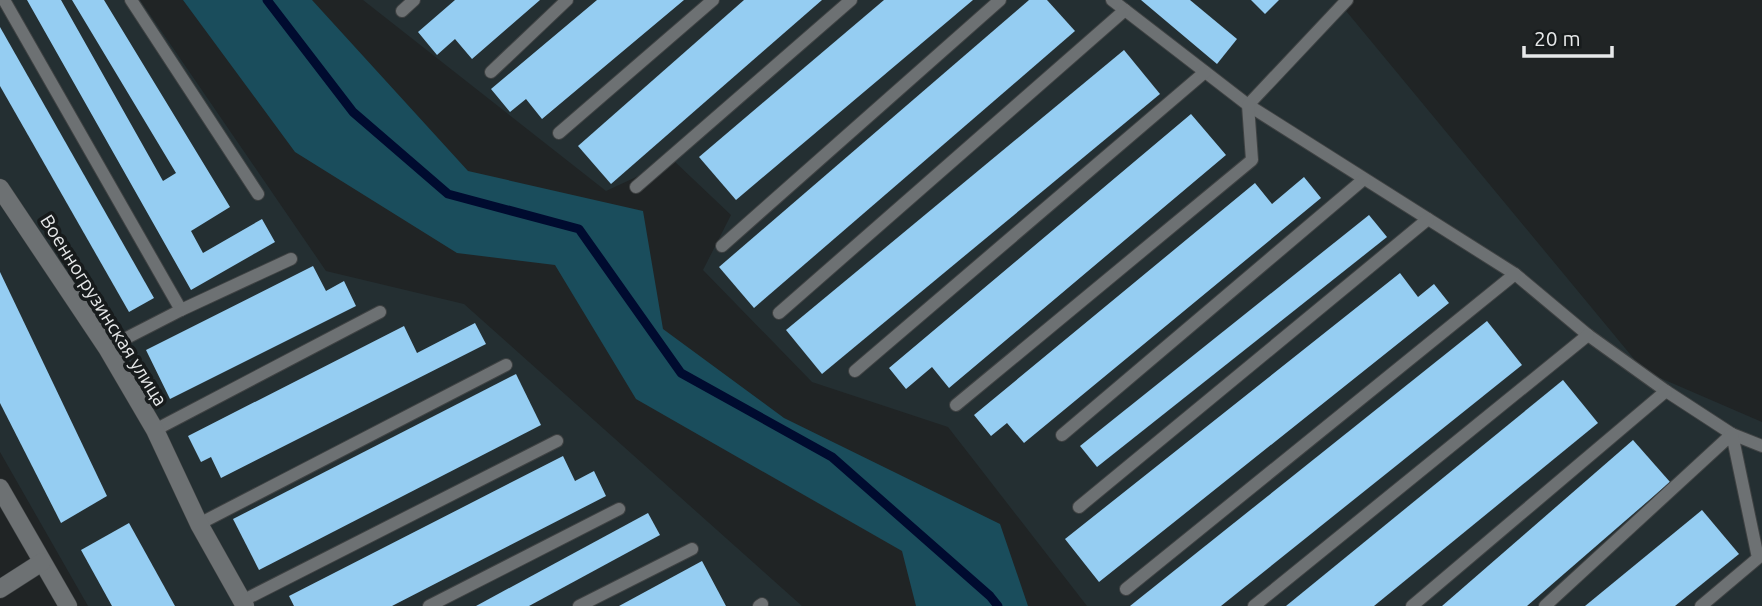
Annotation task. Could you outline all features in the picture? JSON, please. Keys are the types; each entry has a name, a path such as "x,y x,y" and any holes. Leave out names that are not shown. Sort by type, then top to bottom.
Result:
{"street":[{"name":"Военногрузинская улица","path":"0,188 107,348 155,430 199,524 244,603"},
{"path":"0,488 68,606"},
{"path":"0,589 42,562"}],"lane":[{"path":"4,0 181,310"},
{"path":"131,0 258,194"},
{"path":"402,10 414,0"},
{"path":"491,72 567,0"},
{"path":"559,134 713,0"},
{"path":"636,187 851,0"},
{"path":"722,246 1000,0"},
{"path":"1112,0 1248,105 1515,274 1588,335 1666,391 1732,434 1762,446"},
{"path":"956,405 1252,160 1248,105 1347,0"},
{"path":"779,313 1125,10"},
{"path":"855,371 1205,72"},
{"path":"1062,435 1364,179"},
{"path":"1079,507 1428,219"},
{"path":"107,348 291,258"},
{"path":"1126,589 1515,274"},
{"path":"155,430 380,312"},
{"path":"1254,606 1588,335"},
{"path":"199,524 506,365"},
{"path":"1412,606 1666,391"},
{"path":"1545,606 1732,434"},
{"path":"1702,606 1758,558 1732,434"},
{"path":"244,603 557,441"},
{"path":"429,606 619,509"},
{"path":"579,606 692,549"}],"shaded area":[{"path":"0,0 140,0 326,271 464,304 802,606 88,606 0,452"},
{"path":"183,0 312,0 468,171 643,211 663,329 784,418 1000,524 1028,606 916,606 902,551 636,399 555,265 457,253 295,152"},
{"path":"363,0 1337,0 1644,371 1762,422 1762,606 1087,606 948,427 812,382 703,270 731,215 673,160 606,191"}],"building":[{"path":"27,0 61,0 163,181 176,173 72,0 104,0 230,207 191,231 203,253 262,219 275,242 191,290"},
{"path":"455,0 540,0 472,59 455,39 437,55 418,32"},
{"path":"597,0 684,0 542,119 526,99 510,112 491,89"},
{"path":"744,0 822,0 611,184 578,146"},
{"path":"884,0 973,0 736,200 699,157"},
{"path":"1029,0 1047,0 1075,31 754,308 719,267"},
{"path":"1141,0 1190,0 1237,39 1217,64"},
{"path":"1251,0 1279,0 1265,14"},
{"path":"0,27 154,298 129,312 0,86"},
{"path":"1124,50 1160,94 822,374 786,330"},
{"path":"1191,114 1226,155 949,388 932,367 906,389 889,368"},
{"path":"1304,177 1321,198 1024,443 1007,423 991,436 974,415 1255,183 1272,204"},
{"path":"1369,215 1387,237 1097,467 1080,446"},
{"path":"313,266 326,291 344,281 356,306 170,399 146,350"},
{"path":"0,272 107,496 61,523 0,403"},
{"path":"1400,273 1418,297 1434,284 1449,303 1099,582 1065,539"},
{"path":"1487,321 1522,365 1221,606 1130,606"},
{"path":"475,323 486,344 221,478 211,457 201,462 188,436 404,326 417,353"},
{"path":"516,374 541,425 259,570 233,519"},
{"path":"1563,380 1598,423 1374,606 1286,606"},
{"path":"1633,440 1670,482 1527,606 1442,606"},
{"path":"563,456 575,481 594,471 606,496 392,606 294,606 289,596"},
{"path":"1702,510 1739,554 1675,606 1585,606"},
{"path":"648,513 660,535 529,606 476,606"},
{"path":"129,523 175,606 112,606 81,550"},
{"path":"702,561 726,606 619,606"}],"waterway":[{"path":"267,0 353,112 448,194 579,229 681,373 832,457 998,606"}]}
